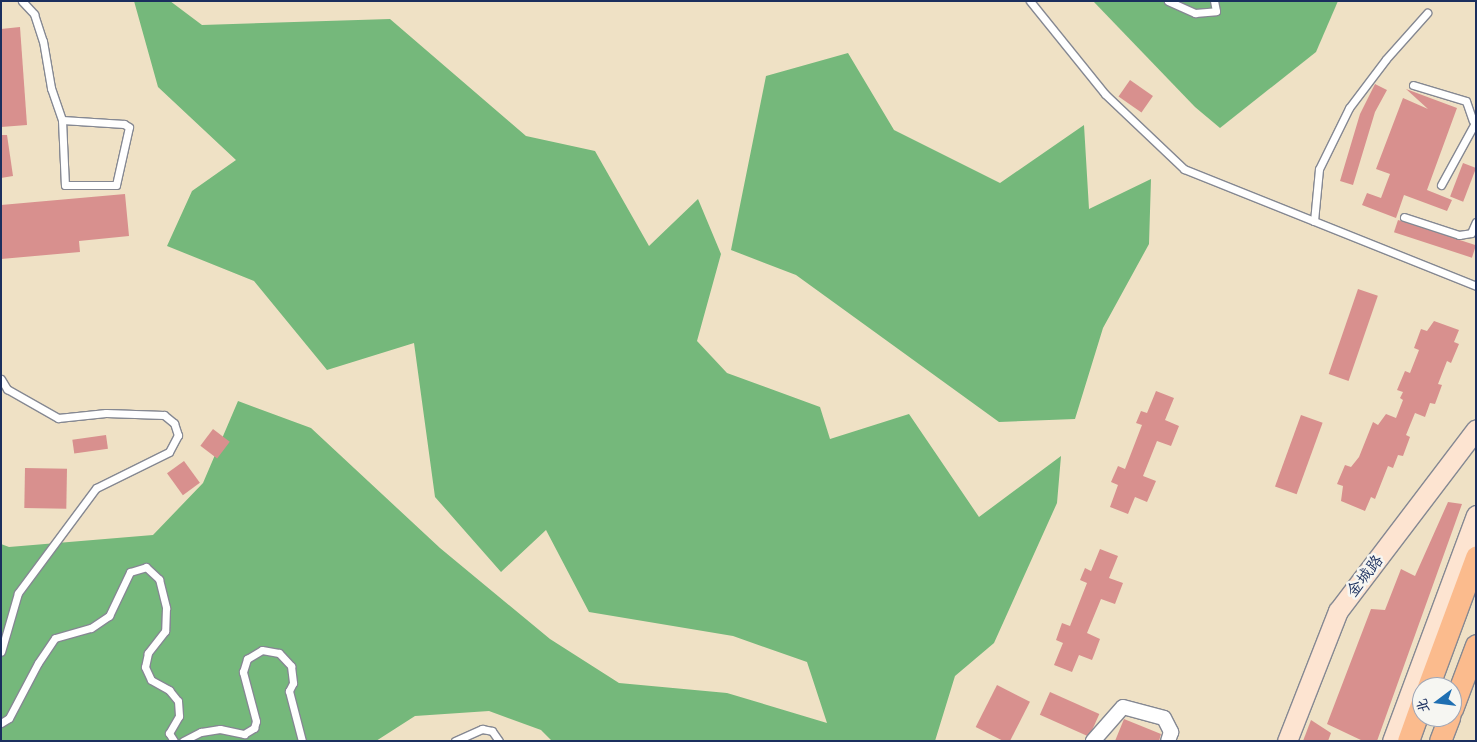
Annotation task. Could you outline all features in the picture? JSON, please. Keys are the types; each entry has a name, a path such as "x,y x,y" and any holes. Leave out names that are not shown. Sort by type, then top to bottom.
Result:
{"main road":[{"path":"1432,677 1476,557"},
{"path":"1462,682 1476,644"},
{"path":"1408,741 1413,727"},
{"path":"1440,741 1445,727"}],"street":[{"name":"金城路","path":"1286,741 1338,611 1476,429"},
{"path":"1392,741 1476,514"},
{"path":"1093,741 1123,707 1164,718 1171,732 1168,741"}],"lane":[{"path":"22,1 37,23 51,88 62,120 64,184 116,185 129,127 124,124 62,120"},
{"path":"1030,1 1105,94 1184,169 1476,286"},
{"path":"1168,1 1195,13 1216,10 1214,1"},
{"path":"1314,221 1319,169 1348,108 1386,59 1427,13"},
{"path":"1413,85 1466,101 1474,121 1441,185"},
{"path":"1404,218 1459,235 1471,233 1476,222"},
{"path":"1,379 7,390 58,418 106,413 164,416 174,423 178,435 169,452 96,488 18,593 1,652"},
{"path":"1,723 9,718 38,662 55,638 92,628 109,616 130,572 146,567 159,579 166,608 165,631 148,653 145,667 151,680 169,690 178,701 179,716 169,729 174,741"},
{"path":"183,741 200,732 220,729 244,734 254,728 256,720 243,672 247,659 262,650 280,653 291,666 293,683 289,691 302,741"},
{"path":"456,741 482,729 492,731 499,741"}],"green space":[{"path":"134,1 170,1 202,25 390,19 526,136 595,151 649,246 698,199 721,254 697,341 727,373 820,407 830,439 909,414 979,517 1061,456 1057,503 994,643 955,676 935,741 552,741 541,730 489,711 415,716 376,741 1,741 1,544 9,547 153,535 203,483 238,401 311,428 440,548 550,639 619,683 727,693 827,723 807,662 733,636 589,612 546,530 501,572 435,497 414,343 327,370 254,281 167,246 192,191 236,160 158,87"},
{"path":"1093,1 1338,1 1316,52 1220,128 1195,107"},
{"path":"848,53 894,130 1000,183 1084,125 1089,209 1151,179 1149,244 1103,328 1075,419 999,422 796,275 731,250 766,76"}],"building":[{"path":"20,27 27,125 1,127 1,29"},
{"path":"1130,80 1153,96 1141,112 1119,96"},
{"path":"1375,84 1387,90 1375,112 1353,185 1340,181 1360,114"},
{"path":"1406,89 1457,108 1427,190 1452,200 1447,211 1404,195 1396,218 1362,205 1367,193 1381,198 1390,174 1376,169 1403,98 1428,109"},
{"path":"1,135 7,135 13,176 1,178"},
{"path":"1463,163 1476,168 1463,202 1450,197"},
{"path":"125,194 129,236 79,241 80,252 1,259 1,205"},
{"path":"1398,220 1476,245 1472,258 1394,232"},
{"path":"1358,289 1378,296 1349,381 1329,374"},
{"path":"1434,321 1459,330 1454,342 1459,344 1451,363 1447,361 1438,384 1442,385 1435,404 1430,403 1425,417 1415,413 1406,435 1410,437 1403,456 1398,455 1393,468 1388,466 1375,499 1371,497 1365,511 1341,501 1343,486 1337,484 1345,465 1351,467 1359,457 1373,422 1378,425 1386,414 1396,418 1403,400 1400,398 1403,392 1397,390 1405,371 1410,373 1419,350 1414,348 1421,329 1427,331"},
{"path":"1156,391 1174,398 1165,420 1179,426 1171,446 1157,441 1143,476 1156,481 1147,502 1135,497 1128,514 1110,507 1118,485 1111,482 1118,466 1125,469 1142,425 1136,423 1141,411 1147,413"},
{"path":"1301,415 1323,423 1297,494 1275,486"},
{"path":"213,429 230,442 217,458 200,446"},
{"path":"106,435 108,449 74,454 72,440"},
{"path":"184,461 200,483 183,495 167,473"},
{"path":"25,468 67,469 66,509 24,508"},
{"path":"1448,502 1462,504 1377,741 1363,741 1327,724 1371,609 1385,610 1401,569 1415,576"},
{"path":"1100,549 1118,556 1109,578 1123,583 1115,604 1101,599 1087,633 1100,639 1092,660 1079,655 1072,672 1054,665 1063,643 1056,640 1062,623 1070,626 1087,583 1080,580 1085,568 1091,571"},
{"path":"997,685 1030,702 1010,741 1003,741 976,727"},
{"path":"1050,692 1099,714 1089,737 1040,715"},
{"path":"1124,719 1161,734 1159,741 1115,741"},
{"path":"1311,720 1331,733 1328,741 1303,741"}]}
